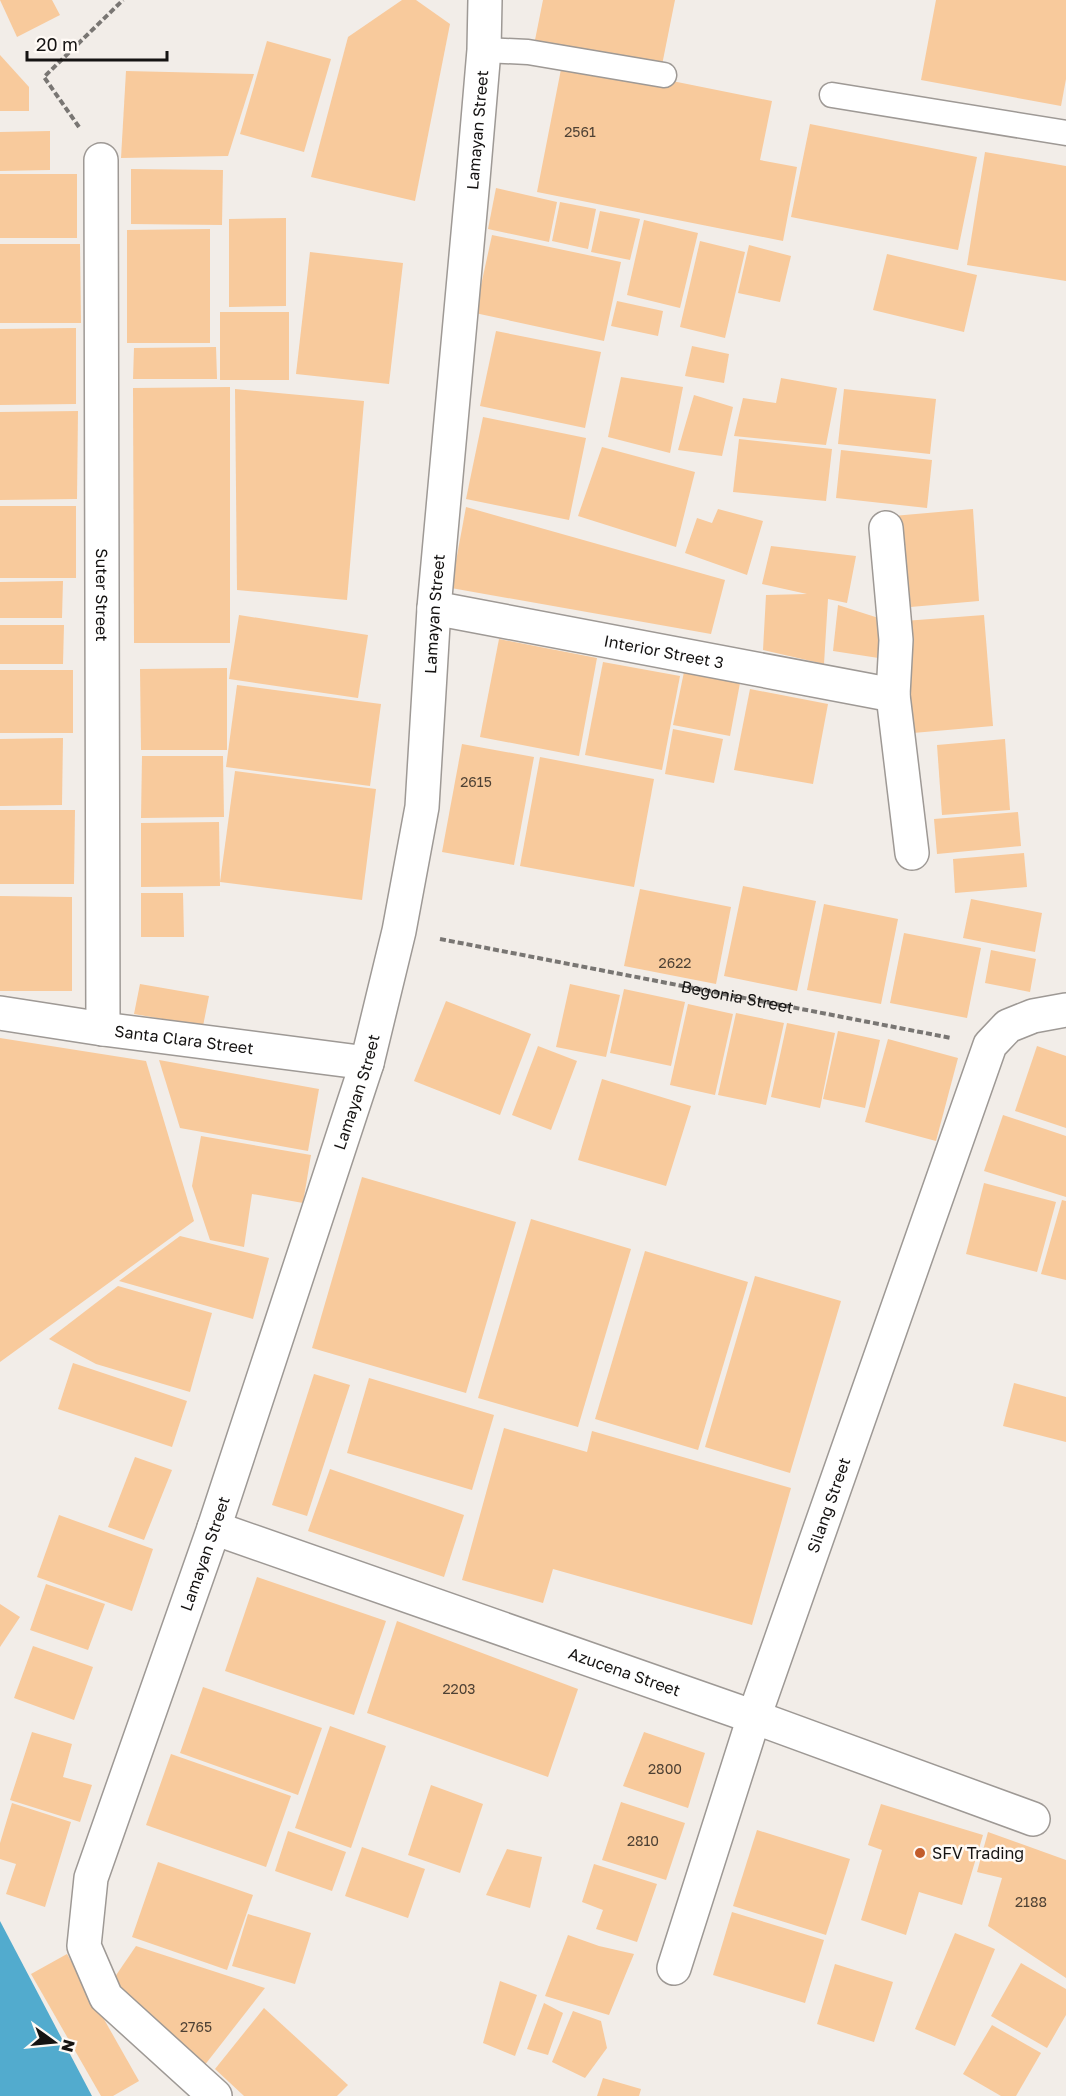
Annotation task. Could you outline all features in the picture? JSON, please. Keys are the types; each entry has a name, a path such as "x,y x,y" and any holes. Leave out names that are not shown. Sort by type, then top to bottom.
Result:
{"street":[{"name":"Lamayan Street","path":"215,2096 106,1997 84,1947 91,1878 214,1528 367,1063 399,931 422,807 434,608 484,50 485,0"},
{"name":"Suter Street","path":"101,160 103,1029"},
{"path":"886,528 896,640 893,695 912,853"},
{"name":"Interior Street 3","path":"434,608 893,695"},
{"path":"990,1045 1008,1026 1033,1016 1066,1010"},
{"name":"Santa Clara Street","path":"0,1013 103,1029 367,1063"},
{"name":"Silang Street","path":"674,1968 754,1717 990,1045"},
{"name":"Azucena Street","path":"214,1528 754,1717 1033,1818"}],"lane":[{"path":"484,50 528,52 664,75"},
{"path":"832,96 1066,134"}],"path":[{"path":"101,160 44,77 123,0"},
{"name":"Begonia Street","path":"399,931 990,1045"}],"water":[{"path":"0,1921 92,2096 0,2096"}],"building":[{"path":"0,0 52,0 60,15 17,37"},
{"path":"402,0 416,0 450,24 415,201 311,177 348,37"},
{"path":"543,0 675,0 661,70 534,45"},
{"path":"936,0 1066,0 1066,79 1061,106 921,80"},
{"path":"267,41 331,59 304,152 240,134"},
{"path":"0,55 29,87 29,111 0,111"},
{"path":"563,59 772,101 760,160 797,167 783,241 537,192"},
{"path":"126,71 254,74 228,156 121,158"},
{"path":"810,124 977,157 958,250 791,217"},
{"path":"50,131 50,170 0,171 0,132"},
{"path":"985,152 1066,166 1066,281 967,265"},
{"path":"131,169 223,170 222,225 131,224"},
{"path":"0,174 77,174 77,238 0,238"},
{"path":"496,188 557,202 549,242 488,229"},
{"path":"560,202 596,209 588,249 552,241"},
{"path":"600,211 640,219 630,260 591,252"},
{"path":"286,218 286,306 229,307 229,219"},
{"path":"644,220 698,233 680,308 627,295"},
{"path":"210,229 210,343 127,343 127,230"},
{"path":"492,235 621,262 604,341 475,313"},
{"path":"700,241 745,252 725,338 680,327"},
{"path":"0,244 80,244 81,323 0,323"},
{"path":"749,245 791,256 780,302 738,293"},
{"path":"310,252 403,263 389,384 296,374"},
{"path":"887,254 977,275 964,332 873,310"},
{"path":"617,301 663,311 658,336 611,326"},
{"path":"220,312 289,312 289,380 220,380"},
{"path":"76,328 76,404 0,405 0,329"},
{"path":"496,331 601,352 585,428 480,406"},
{"path":"692,346 729,354 724,383 685,376"},
{"path":"216,347 217,379 133,379 134,348"},
{"path":"621,377 683,387 670,453 608,437"},
{"path":"781,378 837,388 826,445 734,436 743,398 776,403"},
{"path":"230,387 230,643 134,643 133,388"},
{"path":"235,389 364,401 347,600 237,590"},
{"path":"844,389 936,399 930,454 838,444"},
{"path":"694,395 733,407 722,456 678,450"},
{"path":"78,411 77,499 0,500 0,412"},
{"path":"483,417 586,438 569,520 466,499"},
{"path":"739,439 832,449 826,501 733,492"},
{"path":"602,447 695,472 676,547 578,516"},
{"path":"841,450 932,460 927,508 836,498"},
{"path":"0,506 76,506 76,578 0,578"},
{"path":"466,507 725,580 711,634 451,588"},
{"path":"718,509 763,521 747,575 685,553 697,518 712,523"},
{"path":"973,509 979,601 899,608 893,516"},
{"path":"771,546 856,556 847,603 828,599 824,664 763,650 766,595 807,594 762,584"},
{"path":"63,581 62,618 0,618 0,582"},
{"path":"838,605 891,622 885,659 833,651"},
{"path":"239,615 368,635 358,698 229,679"},
{"path":"984,615 993,726 913,733 904,621"},
{"path":"0,625 64,625 63,664 0,664"},
{"path":"499,639 597,658 579,756 480,737"},
{"path":"603,662 680,676 662,770 585,755"},
{"path":"227,668 227,750 141,750 140,669"},
{"path":"0,670 73,670 73,733 0,733"},
{"path":"684,672 740,683 730,736 673,725"},
{"path":"237,685 381,704 370,786 226,767"},
{"path":"750,689 828,704 813,784 734,770"},
{"path":"673,729 723,739 714,783 665,774"},
{"path":"63,738 62,805 0,806 0,739"},
{"path":"1005,739 1010,810 942,815 937,745"},
{"path":"462,744 534,757 514,865 442,852"},
{"path":"142,756 223,756 224,817 141,818"},
{"path":"540,757 654,779 634,887 520,866"},
{"path":"235,771 376,789 362,900 220,882"},
{"path":"0,810 75,810 74,884 0,884"},
{"path":"1018,812 1021,846 937,854 934,819"},
{"path":"219,822 220,886 141,887 141,823"},
{"path":"1024,853 1027,887 955,893 953,859"},
{"path":"743,886 816,901 797,991 724,976"},
{"path":"640,889 731,907 716,984 624,966"},
{"path":"141,893 183,893 184,937 141,937"},
{"path":"0,896 72,897 72,991 0,991"},
{"path":"971,899 1042,913 1035,952 963,938"},
{"path":"824,904 898,919 881,1004 807,990"},
{"path":"904,933 981,948 967,1018 890,1003"},
{"path":"991,950 1036,959 1030,992 985,983"},
{"path":"140,984 209,996 203,1026 134,1014"},
{"path":"570,984 620,995 606,1057 556,1047"},
{"path":"624,989 685,1002 671,1066 610,1053"},
{"path":"446,1001 531,1034 500,1115 414,1081"},
{"path":"688,1004 733,1014 715,1095 670,1085"},
{"path":"736,1013 784,1023 766,1105 718,1095"},
{"path":"787,1023 835,1033 820,1108 771,1097"},
{"path":"838,1031 880,1040 865,1108 823,1099"},
{"path":"0,1038 146,1061 194,1221 0,1362"},
{"path":"888,1039 958,1058 936,1141 865,1122"},
{"path":"538,1046 577,1061 551,1130 512,1115"},
{"path":"1037,1046 1066,1056 1066,1128 1015,1111"},
{"path":"159,1060 319,1089 308,1151 180,1128"},
{"path":"602,1079 691,1106 666,1186 578,1160"},
{"path":"1003,1115 1066,1136 1066,1197 984,1171"},
{"path":"201,1136 311,1155 303,1203 252,1194 244,1247 210,1240 192,1186"},
{"path":"362,1177 516,1222 466,1393 312,1348"},
{"path":"984,1183 1056,1202 1037,1272 966,1254"},
{"path":"1062,1200 1066,1201 1066,1280 1041,1274"},
{"path":"531,1219 631,1249 578,1427 478,1398"},
{"path":"180,1236 269,1258 253,1319 119,1281"},
{"path":"645,1251 748,1282 698,1450 595,1419"},
{"path":"755,1276 841,1301 790,1473 705,1447"},
{"path":"118,1286 212,1313 190,1392 96,1364 49,1339"},
{"path":"73,1363 187,1401 172,1447 58,1409"},
{"path":"314,1374 350,1385 307,1516 272,1505"},
{"path":"369,1378 494,1415 472,1490 347,1453"},
{"path":"1014,1383 1066,1397 1066,1442 1003,1426"},
{"path":"504,1428 587,1452 592,1431 791,1488 752,1625 553,1569 543,1603 462,1580"},
{"path":"135,1457 172,1470 144,1540 108,1527"},
{"path":"330,1469 464,1515 444,1577 308,1531"},
{"path":"59,1515 153,1549 132,1611 37,1577"},
{"path":"257,1577 386,1621 354,1715 225,1671"},
{"path":"46,1584 105,1604 88,1650 30,1630"},
{"path":"0,1604 20,1617 0,1647"},
{"path":"397,1621 578,1689 548,1777 367,1713"},
{"path":"33,1646 93,1667 74,1720 14,1698"},
{"path":"203,1687 322,1728 298,1795 180,1753"},
{"path":"330,1726 386,1746 351,1848 295,1828"},
{"path":"32,1732 72,1744 63,1777 92,1785 80,1822 10,1800"},
{"path":"644,1732 705,1753 688,1808 623,1786"},
{"path":"171,1754 291,1796 266,1867 146,1825"},
{"path":"431,1785 483,1804 460,1873 408,1855"},
{"path":"621,1802 685,1823 666,1880 602,1860"},
{"path":"12,1803 71,1822 45,1907 6,1894 16,1864 0,1859 0,1843"},
{"path":"881,1804 983,1835 962,1905 919,1892 906,1935 861,1920 882,1850 868,1845"},
{"path":"757,1830 850,1859 826,1935 733,1906"},
{"path":"288,1831 346,1852 332,1891 275,1871"},
{"path":"988,1832 1066,1860 1066,1978 988,1926 1002,1878 977,1872"},
{"path":"362,1847 425,1869 408,1918 345,1896"},
{"path":"507,1849 542,1857 530,1908 486,1895"},
{"path":"158,1862 253,1895 227,1970 132,1937"},
{"path":"594,1864 657,1884 637,1942 596,1929 603,1910 582,1902"},
{"path":"732,1912 824,1940 805,2003 713,1975"},
{"path":"248,1914 311,1933 295,1984 232,1966"},
{"path":"955,1933 995,1949 955,2046 915,2029"},
{"path":"568,1935 599,1946 634,1954 609,2015 545,1996"},
{"path":"136,1946 265,1988 204,2066 108,1987"},
{"path":"67,1954 139,2081 113,2096 101,2096 31,1974"},
{"path":"1021,1963 1066,1989 1066,2015 1047,2048 991,2016"},
{"path":"835,1964 893,1982 874,2042 817,2024"},
{"path":"500,1981 537,1995 515,2056 483,2043"},
{"path":"544,2003 563,2013 548,2055 527,2049"},
{"path":"264,2008 348,2085 337,2096 244,2096 215,2069"},
{"path":"573,2011 601,2021 607,2048 585,2078 552,2062"},
{"path":"992,2025 1041,2053 1016,2096 1001,2096 963,2074"},
{"path":"603,2078 641,2089 639,2096 597,2096"}],"place":[{"name":"SFV Trading","path":"920,1853"}]}
